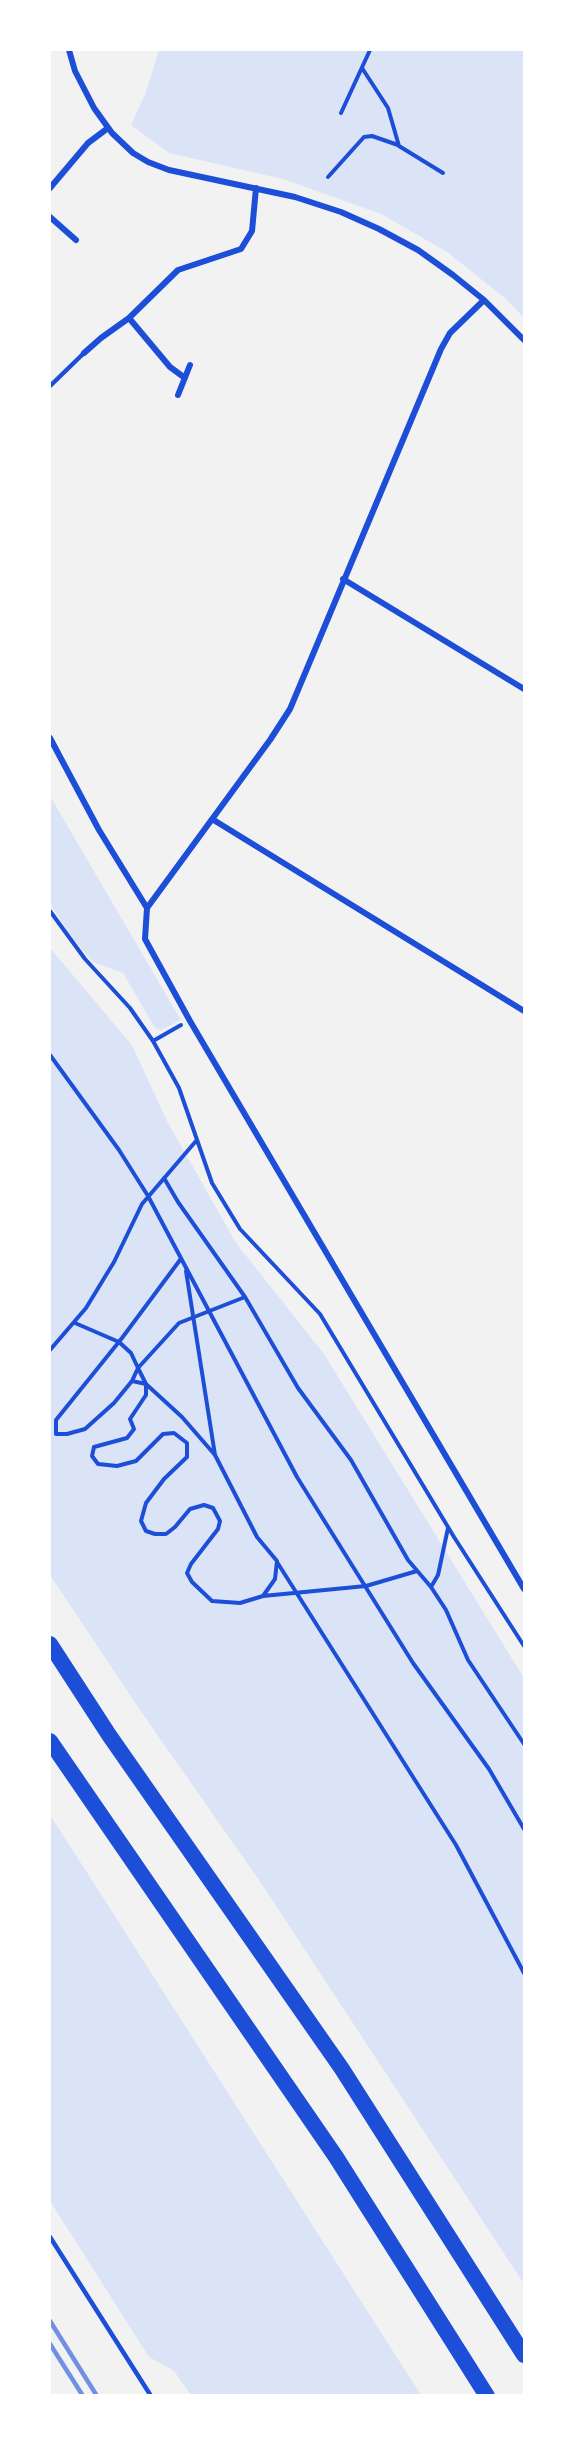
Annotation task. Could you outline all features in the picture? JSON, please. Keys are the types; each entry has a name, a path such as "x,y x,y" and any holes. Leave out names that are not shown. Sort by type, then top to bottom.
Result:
{"highway":[{"path":"50,1644 109,1735 342,2069 525,2355"},
{"path":"50,1741 336,2157 487,2396"}],"street":[{"path":"61,50 69,51 87,97 108,128 133,153 153,164 178,172 313,202 388,234 429,257 484,300 525,340"},
{"path":"50,188 88,143 108,128"},
{"path":"84,353 129,318 178,270 235,253 243,247 252,231 256,188"},
{"path":"50,217 76,240"},
{"path":"484,300 450,333 441,349 290,709 147,908 145,939 190,1021 525,1589"},
{"path":"129,318 170,367 185,378"},
{"path":"178,395 190,365"},
{"path":"343,579 525,689"},
{"path":"50,738 99,830 147,908"},
{"path":"212,819 525,1011"}],"lane":[{"path":"50,386 84,353"},
{"path":"50,2237 151,2396"}],"path":[{"path":"341,113 370,50"},
{"path":"362,68 388,108 399,146"},
{"path":"328,177 364,136 372,136 399,146 443,173"},
{"path":"50,911 85,959 130,1008 153,1041 179,1088 212,1183 240,1229 320,1314 448,1527 525,1646"},
{"path":"153,1041 190,1021"},
{"path":"50,1055 119,1150 148,1196 297,1478 414,1663 489,1769 525,1829"},
{"path":"50,1350 75,1323 114,1263 142,1203 196,1141"},
{"path":"164,1178 178,1202 245,1297 298,1388 351,1460 408,1560 446,1610 468,1660 525,1744"},
{"path":"180,1260 119,1342 56,1420 56,1434 67,1434 85,1429 114,1403 132,1381 138,1368 179,1323 245,1297"},
{"path":"186,1271 215,1455"},
{"path":"75,1323 119,1342 131,1353 146,1384 182,1417 215,1455 257,1537 277,1561 295,1593 456,1845 525,1973"},
{"path":"132,1381 146,1384"},
{"path":"146,1384 146,1395 130,1419 134,1429 127,1438 94,1448 92,1456 98,1464 117,1466 136,1461 163,1434 174,1433 187,1443 187,1457 164,1479 146,1503 141,1521 146,1531 166,1534 190,1509 204,1505 213,1508 220,1521 218,1529 191,1564 187,1573 192,1582 212,1601 240,1603 262,1596 366,1586 417,1571"},
{"path":"430,1587 438,1575 448,1527"},
{"path":"262,1596 275,1579 277,1561"}],"shaded area":[{"path":"159,50 524,50 524,318 506,299 447,252 381,214 283,179 169,153 131,125 146,92"},
{"path":"50,796 181,1020 161,1030 155,1028 123,973 93,962 71,936 50,904"},
{"path":"50,948 132,1045 167,1121 236,1243 324,1354 524,1678 524,2284 261,1883 142,1713 50,1575"},
{"path":"50,1815 421,2395 191,2395 174,2371 149,2357 50,2201"}],"railway":[{"path":"50,2321 97,2396"},
{"path":"50,2344 83,2396"}]}
